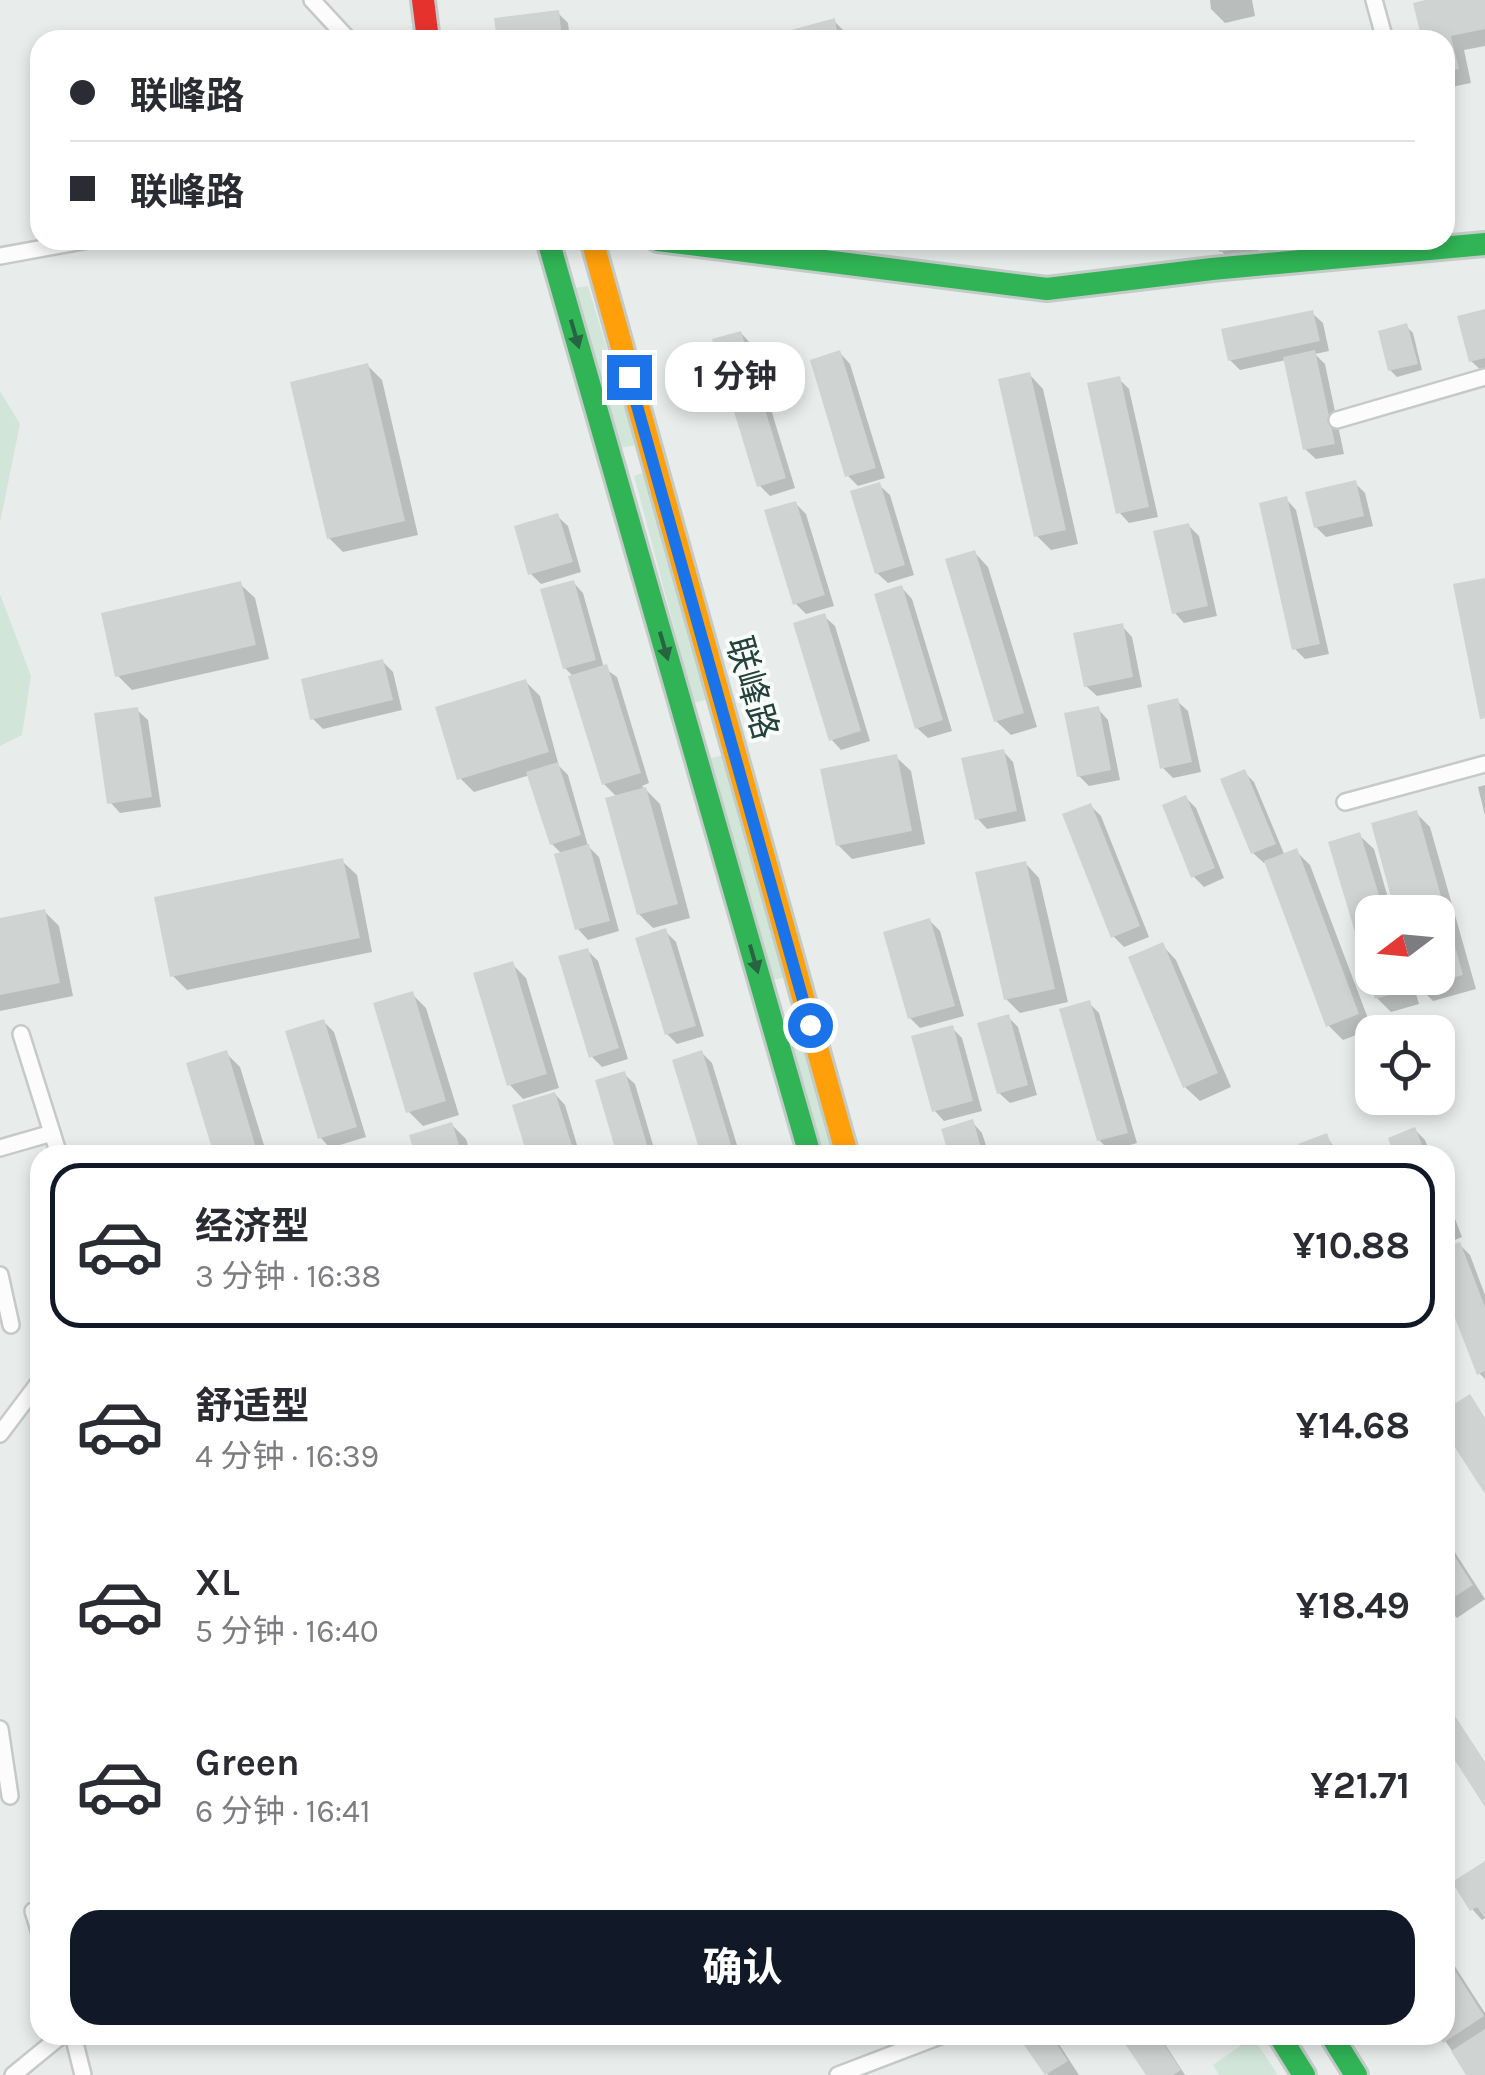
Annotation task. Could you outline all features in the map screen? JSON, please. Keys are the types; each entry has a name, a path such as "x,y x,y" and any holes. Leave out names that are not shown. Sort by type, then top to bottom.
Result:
{"main road":[{"path":"423,0 427,30"},
{"path":"1455,244 1485,244"},
{"name":"联峰路","path":"551,250 807,1145"},
{"name":"联峰路","path":"595,250 844,1145"},
{"path":"737,250 1047,289 1381,250"},
{"path":"1284,2045 1304,2075"},
{"path":"1336,2045 1356,2075"}],"street":[{"path":"312,0 340,30"},
{"path":"1374,0 1382,30"},
{"path":"0,256 33,250"},
{"path":"1337,420 1485,377"},
{"path":"1346,802 1485,764"},
{"path":"21,1034 56,1145"},
{"path":"0,1148 52,1133"},
{"path":"0,1275 11,1324"},
{"path":"0,1434 30,1394"},
{"path":"0,1729 10,1796"},
{"path":"13,2075 50,2045"},
{"path":"76,2045 83,2075"},
{"path":"838,2075 918,2045"}],"green space":[{"path":"588,286 636,445 620,448 575,288"},
{"path":"0,391 20,424 0,523"},
{"path":"645,472 708,699 694,703 634,476"},
{"path":"0,594 31,676 22,735 0,746"},
{"path":"723,755 786,977 773,980 711,758"},
{"path":"800,1022 835,1145 821,1145 787,1026"},
{"path":"1242,2045 1258,2045 1278,2075 1219,2075 1213,2065"}],"building":[{"path":"1485,0 1485,29 1455,35 1455,30 1420,30 1413,3"},
{"path":"559,10 561,30 496,30 494,18"},
{"path":"835,18 837,30 791,30"},
{"path":"1485,309 1485,358 1469,362 1457,316"},
{"path":"1313,310 1320,341 1228,361 1221,329"},
{"path":"1407,323 1418,364 1388,371 1378,331"},
{"path":"741,331 786,478 757,487 712,339"},
{"path":"840,350 876,468 845,477 810,360"},
{"path":"1315,350 1335,444 1303,450 1283,357"},
{"path":"368,363 405,521 327,539 290,382"},
{"path":"1030,372 1066,530 1034,537 998,379"},
{"path":"1120,376 1149,507 1116,514 1087,383"},
{"path":"1356,480 1364,516 1314,528 1305,492"},
{"path":"880,482 905,565 875,574 850,491"},
{"path":"1287,496 1320,644 1292,650 1259,503"},
{"path":"796,501 825,595 793,605 764,510"},
{"path":"558,513 573,562 528,575 514,526"},
{"path":"1189,523 1208,606 1172,614 1153,531"},
{"path":"975,550 1024,713 994,722 945,559"},
{"path":"1485,578 1485,718 1480,719 1453,584"},
{"path":"574,580 596,660 563,669 540,589"},
{"path":"241,581 256,645 115,677 101,613"},
{"path":"902,585 943,720 915,729 874,594"},
{"path":"825,613 861,731 829,741 793,623"},
{"path":"1123,623 1133,677 1084,687 1073,633"},
{"path":"383,659 393,700 310,720 301,679"},
{"path":"607,664 641,773 602,785 568,676"},
{"path":"526,679 549,752 457,780 435,707"},
{"path":"1178,698 1192,762 1160,769 1147,705"},
{"path":"1099,706 1111,770 1077,777 1064,713"},
{"path":"138,707 152,797 107,804 94,713"},
{"path":"1004,749 1017,811 975,820 961,758"},
{"path":"897,754 912,831 836,846 820,769"},
{"path":"558,762 581,835 550,845 526,772"},
{"path":"1245,769 1276,844 1251,854 1220,779"},
{"path":"646,787 678,904 637,915 605,798"},
{"path":"1186,795 1215,868 1191,878 1162,805"},
{"path":"1091,803 1140,926 1111,938 1062,814"},
{"path":"1417,810 1441,895 1390,895 1371,823"},
{"path":"1360,832 1379,895 1355,895 1355,932 1328,842"},
{"path":"589,844 610,921 575,930 554,854"},
{"path":"1297,848 1359,1014 1326,1027 1264,861"},
{"path":"343,858 360,938 170,977 154,897"},
{"path":"1026,861 1055,989 1004,1000 975,872"},
{"path":"45,909 60,983 0,995 0,918"},
{"path":"930,918 955,1006 908,1019 883,932"},
{"path":"666,928 696,1026 665,1035 635,938"},
{"path":"1163,942 1218,1073 1183,1088 1128,957"},
{"path":"1455,946 1463,975 1455,977"},
{"path":"588,948 619,1048 589,1058 558,956"},
{"path":"513,961 547,1074 507,1086 473,973"},
{"path":"413,991 446,1101 406,1113 373,1003"},
{"path":"1090,1000 1128,1133 1097,1141 1059,1009"},
{"path":"1009,1014 1028,1085 997,1094 977,1023"},
{"path":"324,1019 357,1127 318,1139 285,1031"},
{"path":"953,1025 973,1101 932,1112 911,1036"},
{"path":"227,1050 255,1145 211,1145 186,1063"},
{"path":"702,1050 731,1145 698,1145 672,1060"},
{"path":"625,1071 647,1145 614,1145 595,1080"},
{"path":"555,1092 572,1145 524,1145 512,1105"},
{"path":"973,1119 980,1145 946,1145 941,1129"},
{"path":"452,1122 459,1145 412,1145 409,1135"},
{"path":"1415,1127 1422,1145 1390,1145 1388,1138"},
{"path":"1327,1133 1331,1145 1298,1145"},
{"path":"1460,1242 1485,1307 1485,1371 1477,1375 1455,1318 1455,1244"},
{"path":"1470,1394 1485,1418 1485,1494 1455,1448 1455,1404"},
{"path":"1455,1557 1473,1585 1455,1597"},
{"path":"1455,1716 1485,1762 1485,1807 1455,1760"},
{"path":"1485,1861 1485,1918 1477,1907 1470,1911 1455,1880"},
{"path":"1455,1971 1484,2016 1455,2035"},
{"path":"1485,2029 1485,2075 1466,2075 1451,2051"},
{"path":"1024,2045 1058,2045 1068,2061 1045,2075"},
{"path":"1126,2045 1165,2045 1181,2070 1173,2075 1146,2075"}],"traffic: fast":[{"path":"1455,247 1485,244"},
{"path":"551,250 807,1145"},
{"path":"737,250 1047,289 1419,250"},
{"path":"1285,2045 1304,2075"},
{"path":"1337,2045 1356,2075"}],"traffic: slow":[{"path":"595,250 844,1145"}],"traffic: jam":[{"path":"423,0 427,30"}],"route":[{"path":"629,377 810,1025"}]}
